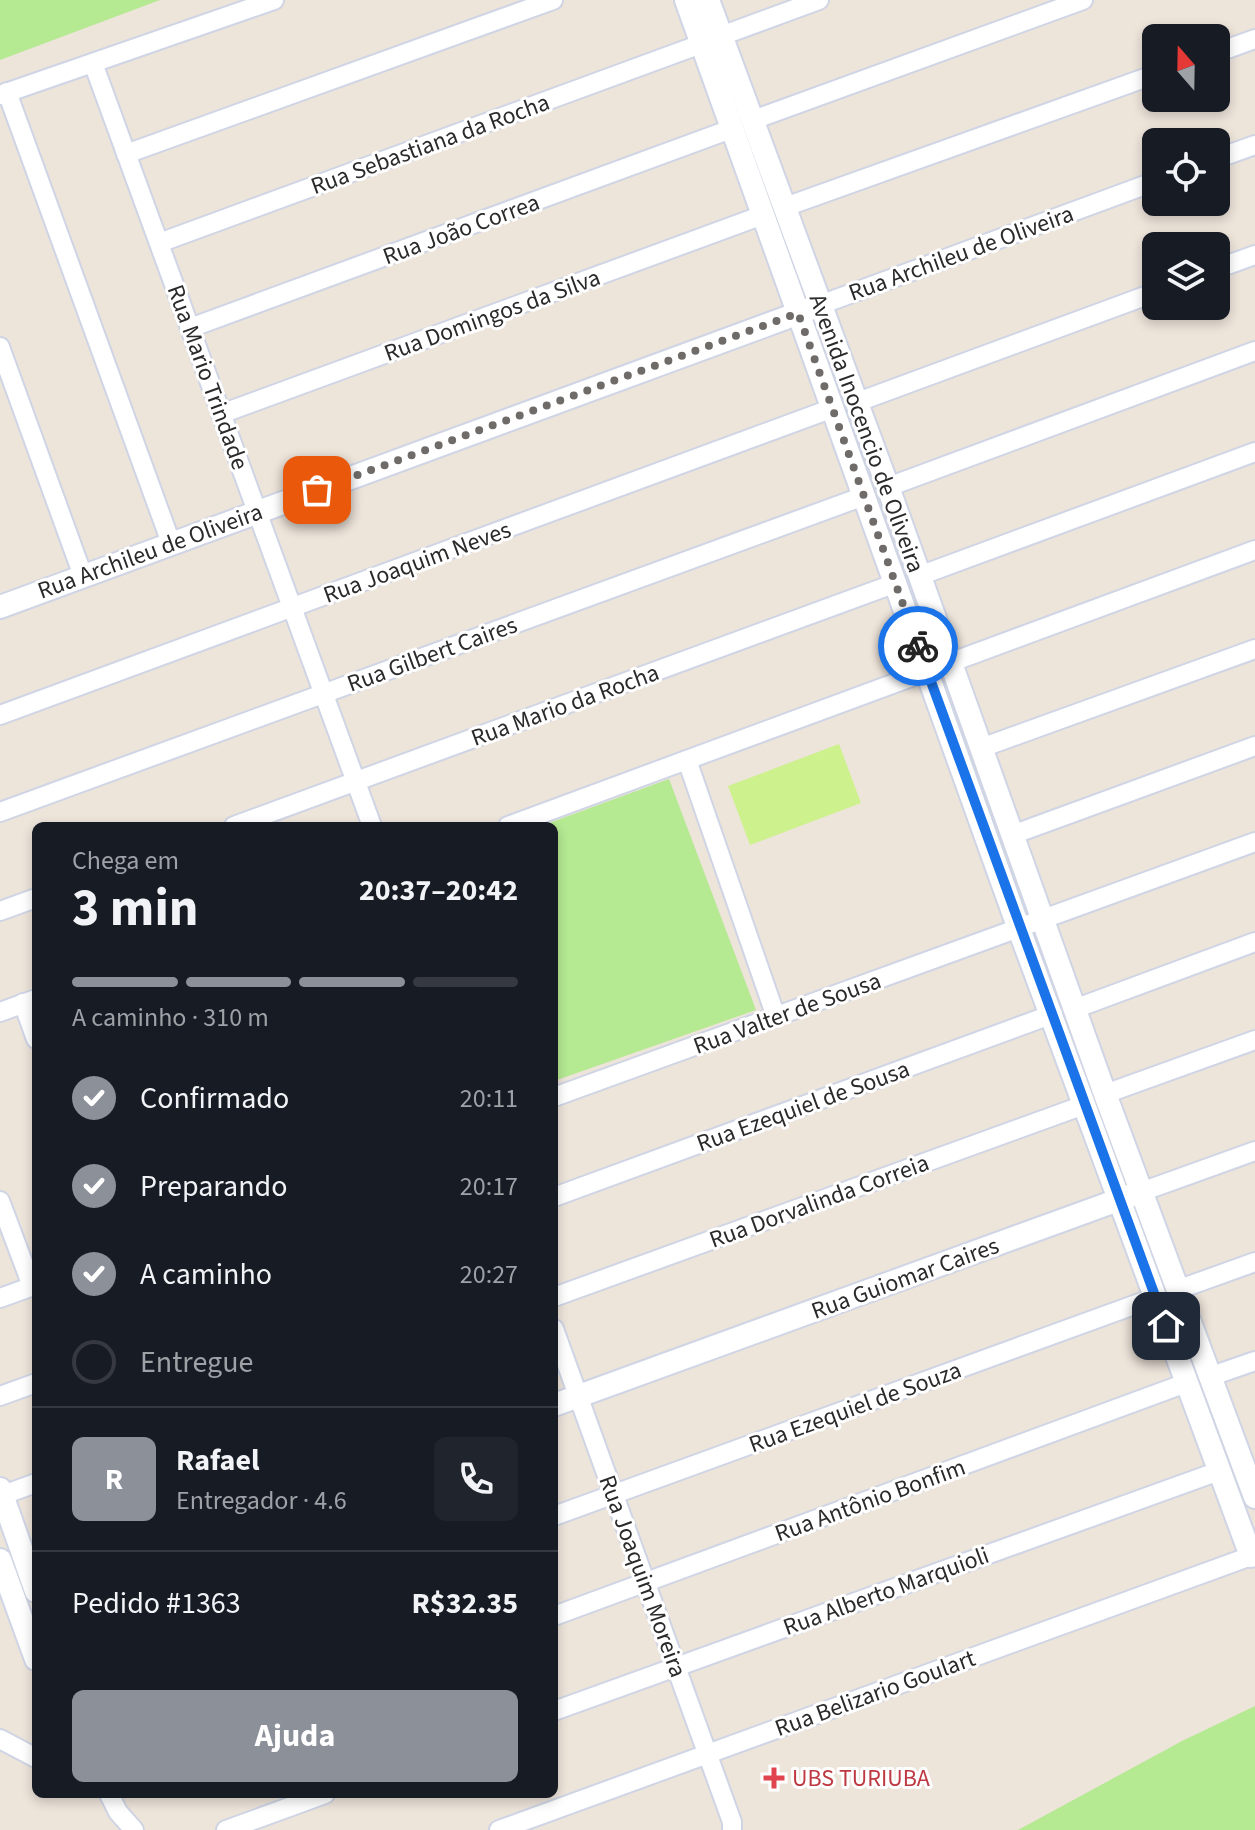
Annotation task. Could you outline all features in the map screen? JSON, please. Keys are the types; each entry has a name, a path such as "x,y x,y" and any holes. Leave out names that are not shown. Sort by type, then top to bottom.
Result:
{"street":[{"path":"171,543 4,93 274,0"},
{"path":"126,154 553,0"},
{"name":"Avenida Inocencio de Oliveira","path":"686,0 753,120 888,487 1043,920 1084,1105 1253,1555"},
{"name":"Avenida Inocencio de Oliveira","path":"708,0 711,40 731,129 1019,929 1105,1094 1209,1377 1248,1458 1255,1497"},
{"name":"Rua Sebastiana da Rocha","path":"159,243 819,0"},
{"path":"753,120 1083,0"},
{"path":"1230,48 1255,39"},
{"name":"Rua Mario Trindade","path":"93,63 371,822"},
{"path":"785,207 1142,79"},
{"name":"Rua João Correa","path":"190,328 731,129"},
{"path":"1230,154 1255,145"},
{"name":"Rua Archileu de Oliveira","path":"0,607 1142,186"},
{"name":"Rua Domingos da Silva","path":"221,414 763,215"},
{"path":"1230,264 1255,255"},
{"path":"855,403 1142,297"},
{"path":"0,347 83,576"},
{"path":"888,487 1255,351"},
{"name":"Rua Joaquim Neves","path":"0,715 833,408"},
{"path":"919,576 1255,452"},
{"name":"Rua Gilbert Caires","path":"0,812 864,496"},
{"path":"519,822 1255,550"},
{"name":"Rua Mario da Rocha","path":"245,822 896,583"},
{"path":"981,748 1255,649"},
{"path":"1012,835 1255,746"},
{"path":"687,760 776,1017"},
{"name":"Rua Valter de Sousa","path":"558,1096 1255,842"},
{"path":"0,911 32,899"},
{"name":"Rua Ezequiel de Sousa","path":"558,1196 1255,942"},
{"path":"0,1012 30,1001"},
{"path":"1105,1094 1255,1040"},
{"name":"Rua Dorvalinda Correia","path":"558,1296 1084,1105"},
{"name":"Rua Guiomar Caires","path":"558,1404 1255,1151"},
{"path":"0,1201 32,1281"},
{"path":"1177,1290 1255,1262"},
{"path":"0,1298 32,1287"},
{"name":"Rua Ezequiel de Souza","path":"558,1515 1156,1297"},
{"name":"Rua Joaquim Moreira","path":"558,1340 732,1826"},
{"path":"1209,1377 1255,1361"},
{"name":"Rua Antônio Bonfim","path":"558,1615 1186,1383"},
{"path":"0,1396 32,1384"},
{"name":"Rua Alberto Marquioli","path":"558,1710 1219,1471"},
{"path":"32,1484 1,1493 32,1580"},
{"name":"Rua Belizario Goulart","path":"499,1830 1253,1555"},
{"path":"0,1560 32,1648"},
{"path":"0,1739 32,1756"},
{"path":"111,1798 118,1812 134,1830"},
{"path":"226,1830 314,1798"}],"green space":[{"path":"0,0 160,0 0,60"},
{"path":"839,744 861,803 750,845 728,786"},
{"path":"669,779 756,1010 558,1080 558,822 552,822"},
{"path":"1255,1706 1255,1830 1018,1830 1182,1741"}],"way so far":[{"path":"317,490 798,313 918,646"}],"place":[{"name":"UBS TURIUBA","path":"774,1778"}],"route":[{"path":"918,646 1166,1326"}]}
